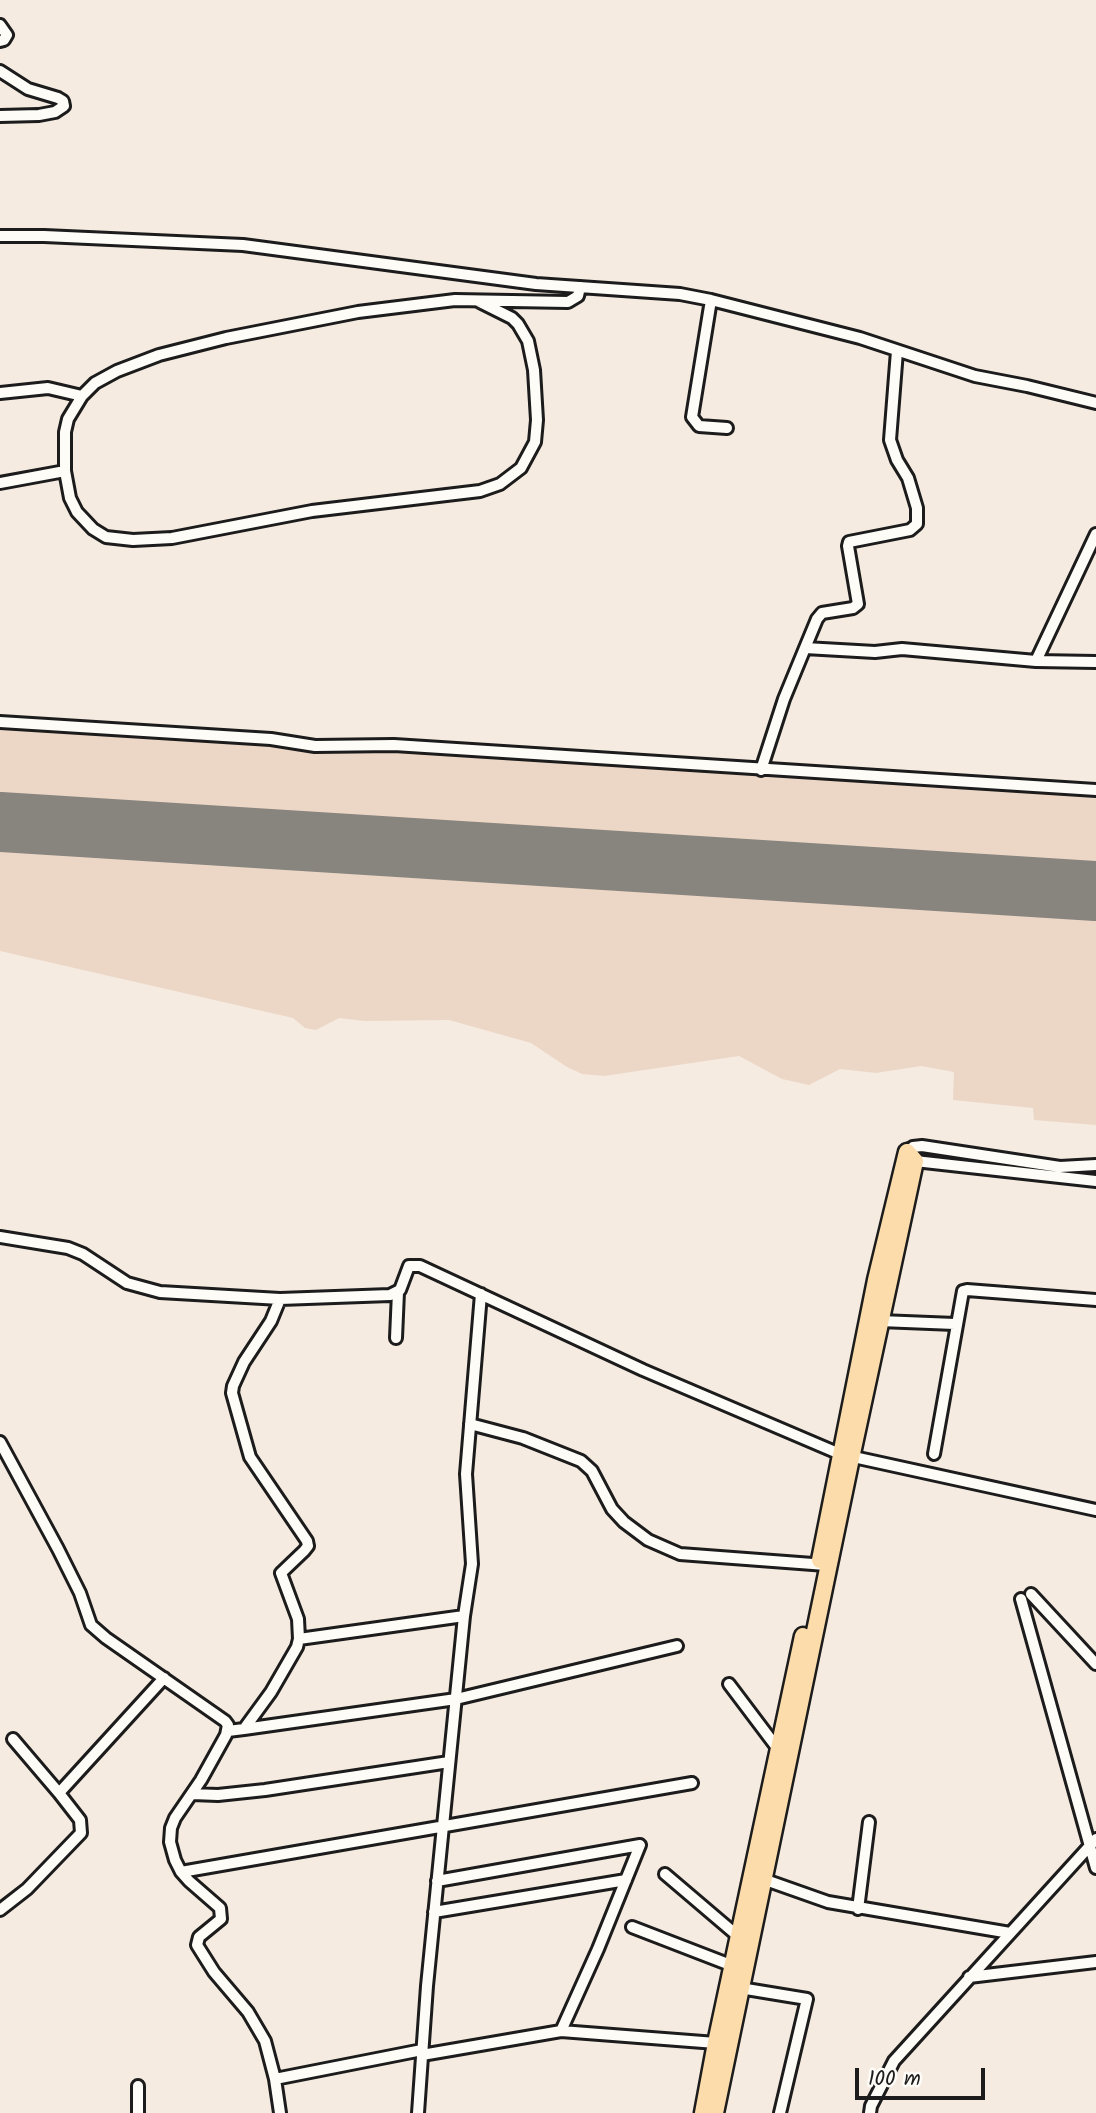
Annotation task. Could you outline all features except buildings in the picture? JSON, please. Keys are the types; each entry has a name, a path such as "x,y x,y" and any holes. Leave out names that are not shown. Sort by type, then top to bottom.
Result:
{"highway":[{"path":"861,1381 880,1321 911,1156"},
{"path":"703,2113 745,1938 845,1456 911,1156"},
{"path":"774,1801 778,1749 824,1565"},
{"path":"734,1987 733,1966 745,1938"},
{"path":"715,2113 719,2049"}],"street":[{"path":"0,25 7,35 0,41"},
{"path":"0,71 28,89 58,97 64,106 55,112 38,115 0,116"},
{"path":"0,236 243,245 536,284 680,294 711,299 860,338 975,376 1096,403"},
{"path":"478,300 518,324 528,341 534,370 537,421 534,442 521,468 500,484 480,491 312,511 172,538 133,540 106,537 83,522 70,498 65,471 65,432 73,408 95,383 117,371 159,355 226,338 358,312 455,300 478,300 568,302 578,296 580,287"},
{"path":"711,299 692,417 699,426 727,428"},
{"path":"761,770 784,699 817,619 822,613 853,608 858,604 849,542 910,530 916,524 917,508 908,478 897,460 890,440 897,351"},
{"path":"0,393 48,388 82,396"},
{"path":"0,483 65,471"},
{"path":"1036,661 1096,534"},
{"path":"805,648 875,652 902,649 1036,661 1096,662"},
{"path":"0,722 271,739 315,746 394,745 1096,790"},
{"path":"1096,1165 1060,1167 922,1146 913,1147 911,1156 1096,1181"},
{"path":"0,1237 75,1251 127,1283 147,1290 280,1299 382,1296 398,1292 404,1285 409,1266 420,1266 643,1370 845,1456 1096,1510"},
{"path":"934,1454 956,1324 965,1290 1096,1300"},
{"path":"396,1338 398,1292"},
{"path":"418,2113 437,1881 464,1616 472,1564 466,1474 481,1294"},
{"path":"244,1729 271,1692 297,1647 298,1619 281,1573 308,1546 250,1457 232,1394 244,1362 271,1321 280,1299"},
{"path":"880,1321 956,1324"},
{"path":"470,1424 523,1438 581,1461 592,1471 612,1509 624,1522 648,1539 680,1554 824,1565"},
{"path":"0,1442 58,1549 80,1594 91,1625 225,1721 228,1731 175,1818 171,1828 173,1851 181,1872 220,1908 221,1919 200,1937 197,1945 214,1972 248,2012 265,2041 281,2113"},
{"path":"1096,1664 1026,1597 1093,1843 1096,1868"},
{"path":"299,1639 464,1616"},
{"path":"228,1731 456,1699 677,1646"},
{"path":"59,1793 164,1678"},
{"path":"729,1684 778,1749"},
{"path":"0,1910 27,1889 81,1833 82,1827 80,1820 59,1793 13,1739"},
{"path":"192,1794 218,1795 265,1790 449,1762"},
{"path":"181,1872 692,1783"},
{"path":"858,1909 869,1822"},
{"path":"870,2113 894,2061 1093,1843"},
{"path":"437,1881 639,1844 640,1848 562,2031"},
{"path":"665,1874 745,1938"},
{"path":"758,1878 828,1902 858,1909 1010,1933"},
{"path":"434,1912 626,1880"},
{"path":"632,1927 733,1966"},
{"path":"969,1978 1096,1962"},
{"path":"734,1987 807,1999 780,2113"},
{"path":"275,2079 422,2052 562,2031 719,2049"},
{"path":"138,2086 138,2113"}],"shaded area":[{"path":"0,728 1096,794 1096,1125 1034,1120 1033,1108 953,1100 954,1072 921,1066 876,1073 840,1069 809,1085 782,1079 739,1056 604,1076 582,1074 531,1043 449,1020 365,1021 339,1018 316,1030 305,1028 293,1018 0,951"}],"runway":[{"path":"0,822 1096,891"}]}
